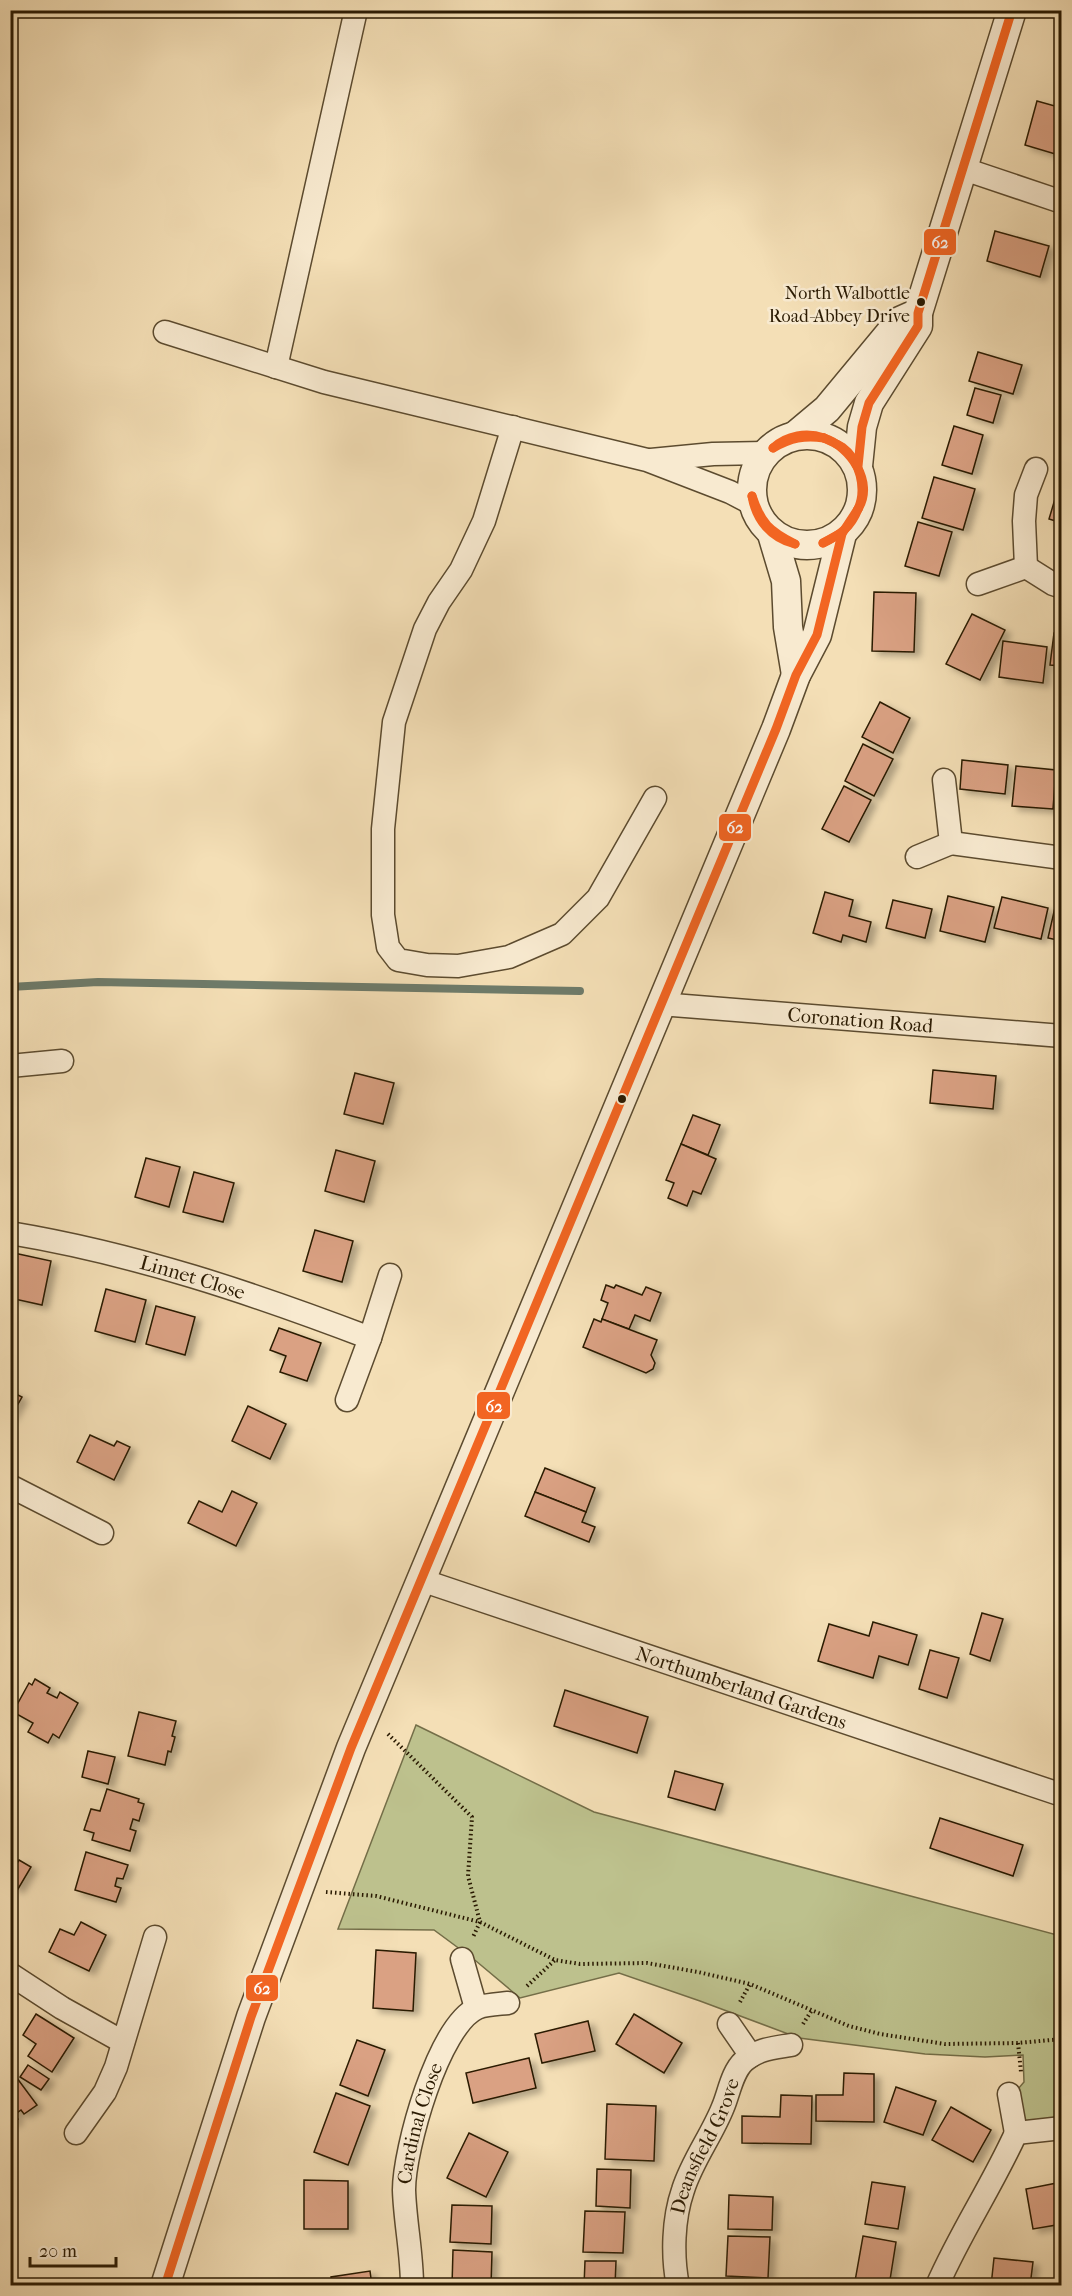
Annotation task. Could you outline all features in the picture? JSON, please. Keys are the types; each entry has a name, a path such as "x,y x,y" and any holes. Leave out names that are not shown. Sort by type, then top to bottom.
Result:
{"street":[{"path":"276,367 356,10"},
{"path":"858,466 862,427 869,403 918,326 918,313 961,168 1012,10"},
{"path":"961,168 1062,202"},
{"path":"796,435 814,435 832,440 846,450 858,466 863,484 862,503 855,520 842,534 825,543 806,546 788,543 772,534 760,520 753,504 751,486 756,468 765,453 779,442 796,435 827,409 900,321 918,313"},
{"path":"165,332 324,382 647,460 730,492 753,504"},
{"path":"513,427 484,521 461,570 439,602 425,629 394,722 383,829 382,915 388,947 398,960 427,965 458,966 509,957 562,934 598,898 655,798"},
{"path":"647,460 713,454 765,453"},
{"path":"1026,567 1024,521 1026,495 1035,469"},
{"path":"772,534 786,581 788,627 796,675"},
{"path":"165,2286 251,2017 366,1712 771,740 796,675 817,635 842,534"},
{"path":"978,585 1026,567"},
{"path":"1026,567 1053,585 1062,587"},
{"path":"944,780 951,843"},
{"path":"917,857 951,843 1062,858"},
{"name":"Coronation Road","path":"660,1004 1062,1036"},
{"path":"10,1066 62,1061"},
{"name":"Linnet Close","path":"10,1233 126,1256 193,1275 267,1299 370,1338"},
{"path":"347,1400 390,1275"},
{"path":"10,1486 102,1533"},
{"name":"Northumberland Gardens","path":"421,1580 1062,1796"},
{"path":"76,2133 105,2092 123,2043 155,1937"},
{"path":"462,1959 476,2008 508,2003"},
{"path":"10,1974 62,2008 123,2043"},
{"name":"Cardinal Close","path":"412,2286 412,2257 404,2188 407,2158 436,2059 454,2029 476,2008"},
{"path":"729,2024 751,2056"},
{"name":"Deansfield Grove","path":"678,2286 674,2267 682,2190 712,2133 733,2079 742,2062 751,2056 768,2049 791,2045"},
{"path":"937,2286 948,2259 998,2173 1016,2133 1009,2094"},
{"path":"1016,2133 1062,2128"}],"path":[{"path":"366,1712 472,1816 468,1876 480,1922 462,1959"},
{"path":"299,1887 326,1892 376,1896 480,1922 555,1960 580,1964 647,1963 750,1984 849,2026 909,2039 945,2044 1018,2043 1062,2039"},
{"path":"508,2003 555,1960"}],"green space":[{"path":"416,1725 594,1812 1061,1936 1061,2117 1019,2129 1012,2096 1024,2082 1023,2055 985,2057 925,2054 799,2038 619,1973 520,1998 434,1930 338,1929"}],"building":[{"path":"1037,101 1062,108 1062,156 1025,145"},
{"path":"995,231 1049,246 1040,277 987,261"},
{"path":"978,352 1022,365 1013,394 969,381"},
{"path":"975,388 1001,395 993,423 967,415"},
{"path":"954,426 983,435 972,474 942,465"},
{"path":"934,477 975,489 963,530 922,518"},
{"path":"1058,489 1062,490 1062,523 1049,519"},
{"path":"918,522 952,532 939,576 905,566"},
{"path":"874,592 916,593 914,652 872,651"},
{"path":"972,614 1005,630 980,680 946,664"},
{"path":"1054,633 1062,634 1062,666 1050,665"},
{"path":"1003,641 1047,647 1043,683 999,677"},
{"path":"880,702 910,718 893,753 862,737"},
{"path":"863,744 893,759 874,796 845,781"},
{"path":"962,760 1008,765 1005,794 960,789"},
{"path":"1016,766 1056,770 1053,809 1012,806"},
{"path":"844,786 871,800 849,842 822,829"},
{"path":"825,892 853,900 849,916 871,922 866,942 843,935 841,942 813,933"},
{"path":"948,896 994,907 985,942 940,931"},
{"path":"1002,897 1048,908 1041,939 994,928"},
{"path":"893,900 932,909 925,938 886,928"},
{"path":"1056,903 1062,904 1062,941 1048,938"},
{"path":"933,1070 996,1076 993,1109 930,1103"},
{"path":"355,1073 394,1083 383,1124 344,1114"},
{"path":"693,1115 720,1125 708,1155 681,1144"},
{"path":"681,1144 716,1159 701,1194 693,1191 687,1206 668,1198 674,1183 666,1180"},
{"path":"336,1150 375,1161 364,1202 325,1191"},
{"path":"146,1158 180,1167 169,1207 135,1197"},
{"path":"194,1172 234,1183 223,1222 183,1212"},
{"path":"315,1230 353,1241 342,1282 303,1271"},
{"path":"14,1253 51,1261 42,1305 10,1298 10,1271"},
{"path":"606,1285 614,1288 616,1285 642,1295 646,1287 661,1293 650,1321 635,1315 629,1329 602,1319 608,1303 601,1300"},
{"path":"106,1289 146,1300 135,1342 95,1331"},
{"path":"156,1306 195,1317 185,1355 146,1344"},
{"path":"594,1319 601,1322 602,1319 657,1340 651,1355 655,1363 653,1369 646,1373 583,1347"},
{"path":"279,1328 321,1343 307,1381 280,1372 286,1356 270,1350"},
{"path":"10,1391 22,1397 10,1418"},
{"path":"248,1406 286,1424 270,1459 232,1441"},
{"path":"90,1435 114,1446 117,1441 130,1447 114,1480 77,1462"},
{"path":"545,1468 595,1488 586,1512 535,1492"},
{"path":"232,1491 257,1503 236,1546 188,1523 199,1501 222,1512"},
{"path":"535,1492 586,1512 582,1522 595,1527 589,1542 525,1516"},
{"path":"982,1613 1003,1619 990,1661 970,1654"},
{"path":"873,1622 917,1635 908,1665 879,1656 873,1678 818,1661 829,1624 869,1636"},
{"path":"930,1650 959,1658 947,1698 919,1689"},
{"path":"35,1679 50,1688 47,1693 57,1698 60,1692 78,1703 59,1738 53,1734 48,1743 28,1732 33,1723 13,1712 29,1683 32,1685"},
{"path":"565,1690 648,1717 637,1753 554,1726"},
{"path":"139,1712 176,1721 172,1736 175,1737 171,1752 168,1751 165,1765 128,1756"},
{"path":"88,1751 115,1757 108,1784 82,1777"},
{"path":"675,1771 723,1784 715,1810 668,1797"},
{"path":"107,1789 139,1799 138,1802 144,1804 139,1821 133,1819 130,1829 136,1831 130,1851 92,1840 94,1833 84,1830 91,1809 100,1811"},
{"path":"940,1818 1023,1845 1013,1876 930,1848"},
{"path":"86,1852 128,1865 123,1879 117,1878 115,1886 121,1888 116,1902 75,1890"},
{"path":"19,1860 31,1867 18,1889 10,1885 10,1875"},
{"path":"81,1922 106,1935 89,1971 49,1952 60,1929 74,1935"},
{"path":"376,1950 416,1953 413,2011 373,2008"},
{"path":"36,2014 74,2038 52,2072 28,2056 36,2044 23,2035"},
{"path":"634,2014 682,2043 664,2073 616,2044"},
{"path":"588,2021 595,2051 542,2063 535,2034"},
{"path":"357,2040 385,2050 368,2096 340,2085"},
{"path":"529,2058 536,2088 473,2103 466,2073"},
{"path":"28,2065 49,2079 41,2090 20,2077"},
{"path":"11,2070 37,2105 24,2114 21,2110 14,2115 18,2119 10,2124"},
{"path":"844,2073 874,2074 874,2122 816,2121 816,2095 843,2095"},
{"path":"896,2087 936,2101 923,2135 884,2122"},
{"path":"336,2093 370,2106 348,2165 314,2152"},
{"path":"781,2095 812,2096 811,2144 742,2143 742,2116 780,2117"},
{"path":"607,2104 656,2106 654,2161 605,2159"},
{"path":"951,2107 991,2130 973,2162 932,2140"},
{"path":"469,2133 508,2152 486,2197 447,2178"},
{"path":"597,2169 631,2170 630,2208 596,2206"},
{"path":"304,2180 348,2181 348,2229 304,2229"},
{"path":"872,2182 905,2187 898,2229 865,2224"},
{"path":"1062,2182 1062,2224 1033,2229 1026,2189"},
{"path":"729,2195 773,2197 772,2230 728,2229"},
{"path":"452,2205 492,2206 491,2244 450,2242"},
{"path":"585,2211 625,2212 623,2253 583,2252"},
{"path":"728,2236 770,2237 768,2278 726,2276"},
{"path":"863,2236 896,2242 889,2286 855,2281"},
{"path":"453,2250 492,2252 491,2286 452,2286"},
{"path":"994,2258 1033,2262 1030,2286 991,2286"},
{"path":"585,2261 616,2261 615,2286 584,2286"},
{"path":"370,2271 372,2286 332,2286 331,2277"}],"waterway":[{"path":"10,987 98,982 580,991"}],"transit line":[{"name":"62","path":"858,466 862,427 869,403 918,326 918,313 1012,10"},
{"name":"62","path":"773,448 784,440 797,436 811,435 824,438"},
{"name":"62","path":"773,448 798,438 824,438"},
{"name":"62","path":"824,438 834,442 851,457 862,477 864,488 858,509"},
{"name":"62","path":"824,438 842,447 857,467 862,484 858,509"},
{"name":"62","path":"752,496 767,525 795,544"},
{"name":"62","path":"752,496 757,513 766,527 772,533 795,544"},
{"name":"62","path":"823,543 843,532 858,509"},
{"name":"62","path":"823,543 844,530 858,509"},
{"name":"62","path":"165,2286 251,2017 351,1748 776,729 796,675 817,635 842,534"}],"place":[{"name":"North Walbottle Road-Abbey Drive","path":"921,302"}]}
